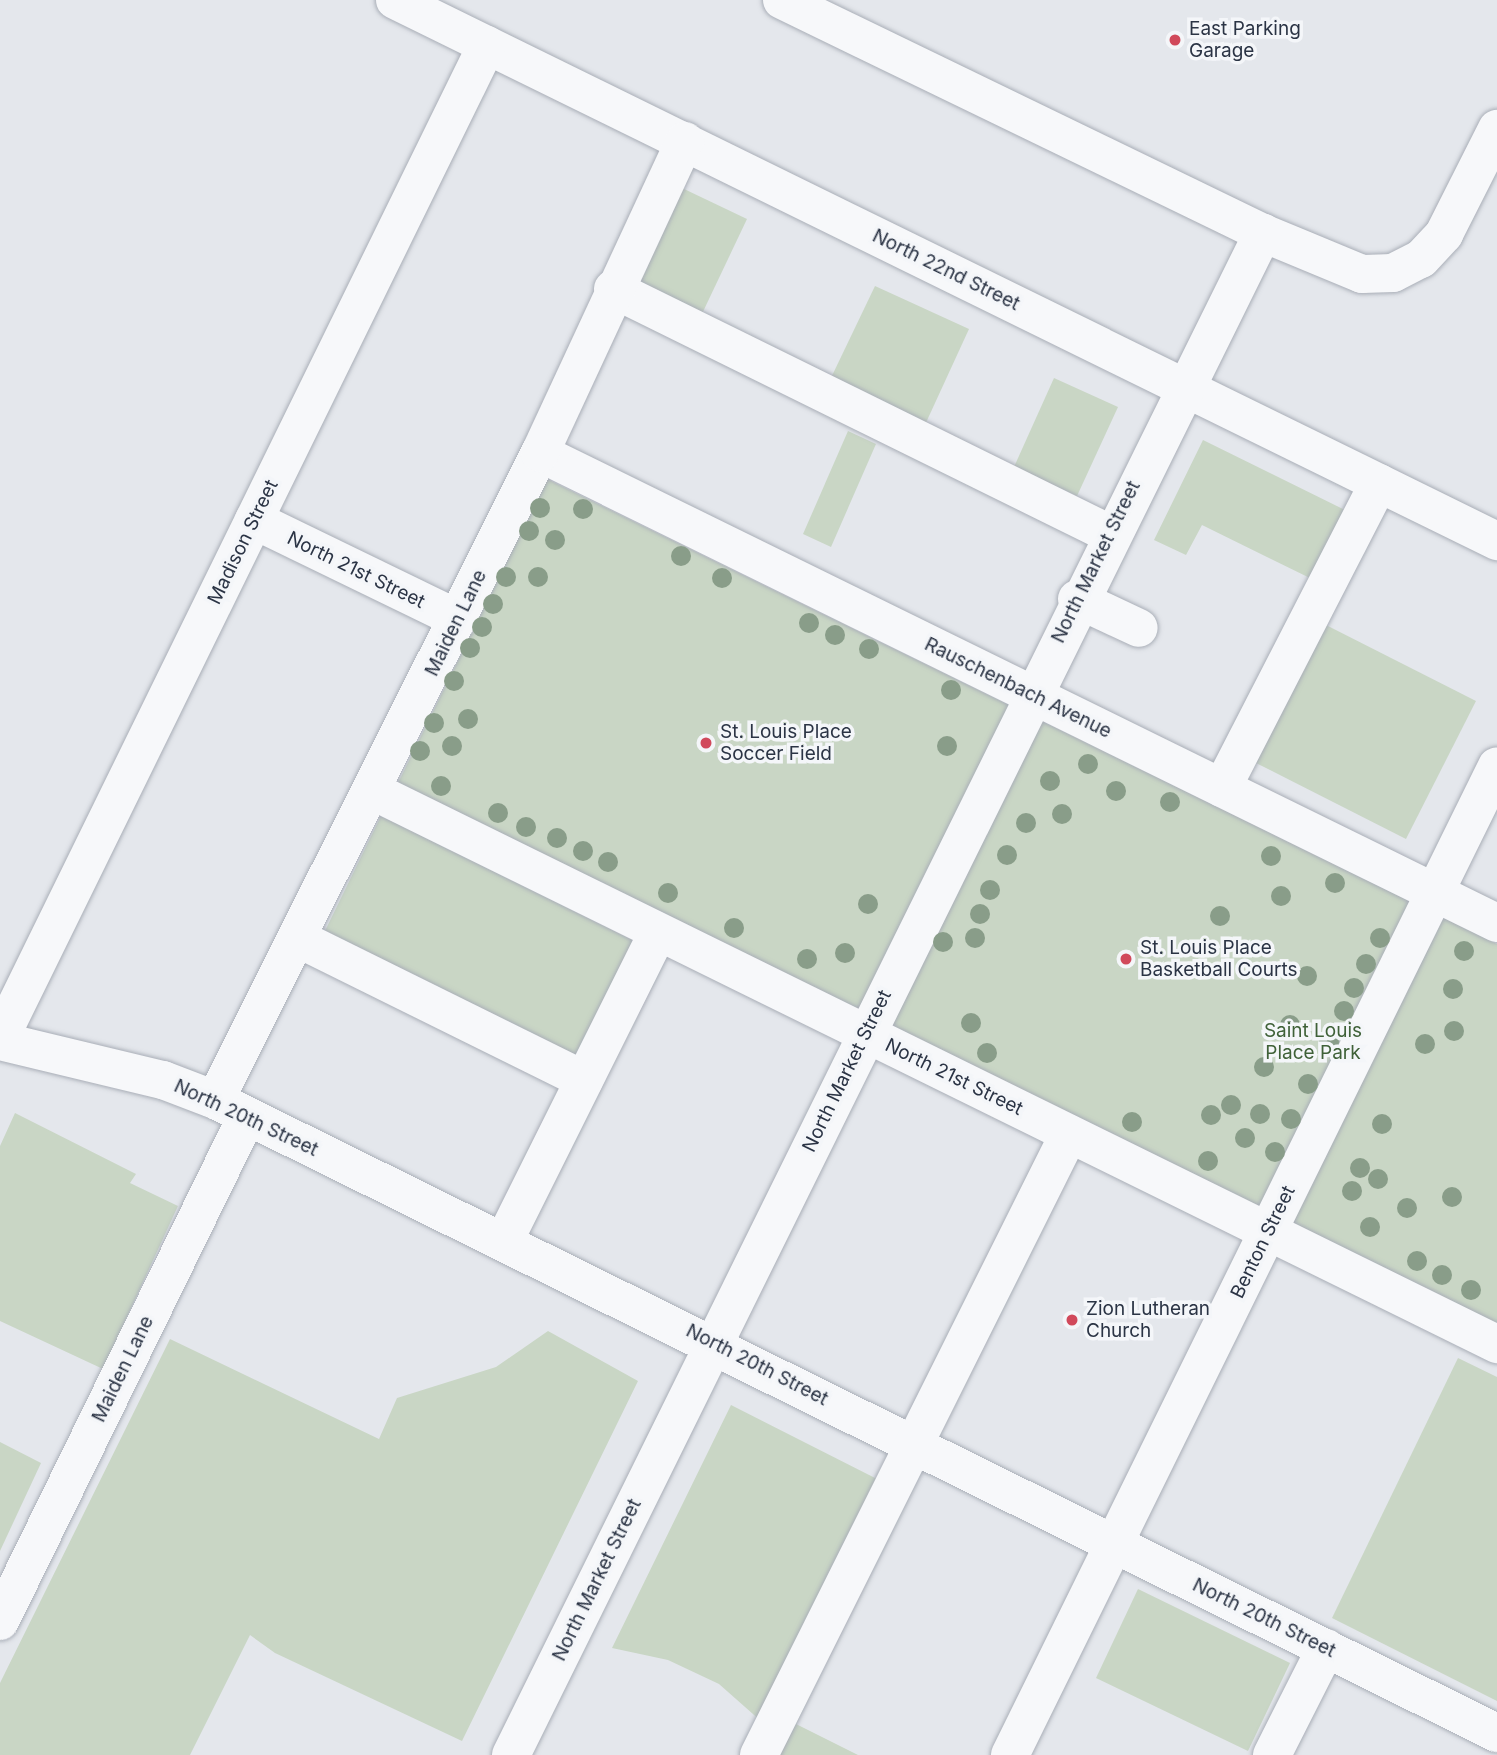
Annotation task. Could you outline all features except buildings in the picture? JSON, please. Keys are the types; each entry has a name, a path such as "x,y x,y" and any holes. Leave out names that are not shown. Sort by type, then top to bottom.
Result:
{"street":[{"name":"North 22nd Street","path":"395,0 1497,541"},
{"path":"782,0 1263,233 1362,274 1393,273 1421,259 1444,234 1497,129"},
{"name":"Madison Street","path":"0,1040 487,46"},
{"name":"Maiden Lane","path":"0,1621 231,1108 297,938 373,792 540,453 685,141"},
{"name":"North Market Street","path":"511,1755 1182,386 1263,233"},
{"path":"614,289 1110,534"},
{"name":"Rauschenbach Avenue","path":"540,453 1497,923"},
{"path":"1222,788 1379,483"},
{"name":"North 21st Street","path":"254,520 458,619"},
{"path":"1077,600 1139,628"},
{"name":"Benton Street","path":"1010,1755 1497,766"},
{"name":"North 21st Street","path":"373,792 1497,1344"},
{"path":"505,1241 658,932"},
{"path":"297,938 584,1080"},
{"name":"North 20th Street","path":"0,1040 163,1080 231,1108 713,1343 1497,1733"},
{"path":"759,1755 911,1443 1069,1133"},
{"path":"1272,1755 1326,1648"}],"green space":[{"path":"682,188 747,219 700,318 635,287"},
{"path":"875,286 969,329 924,427 829,382"},
{"path":"1054,378 1118,407 1077,496 1014,467"},
{"path":"848,431 876,444 831,547 803,534"},
{"path":"1203,440 1349,512 1316,581 1202,525 1186,555 1154,540"},
{"name":"Saint Louis Place Park","path":"547,479 1497,944 1497,1324 398,783"},
{"path":"1324,624 1476,701 1406,839 1254,762"},
{"path":"381,816 636,942 574,1067 320,941"},
{"path":"15,1113 136,1174 130,1183 178,1206 103,1369 0,1321 0,1146"},
{"path":"548,1331 638,1381 462,1741 275,1653 250,1635 190,1755 0,1755 0,1683 170,1339 379,1439 397,1398 496,1367"},
{"path":"1458,1358 1497,1377 1497,1701 1332,1618"},
{"path":"731,1405 877,1479 762,1722 719,1684 668,1660 612,1648"},
{"path":"0,1442 41,1463 0,1551"},
{"path":"1138,1589 1290,1663 1248,1751 1096,1678"},
{"path":"796,1724 858,1755 780,1755"}],"place":[{"name":"East Parking Garage","path":"1175,40"},
{"name":"St. Louis Place Soccer Field","path":"706,743"},
{"name":"St. Louis Place Basketball Courts","path":"1126,959"},
{"name":"Zion Lutheran Church","path":"1072,1320"}]}
